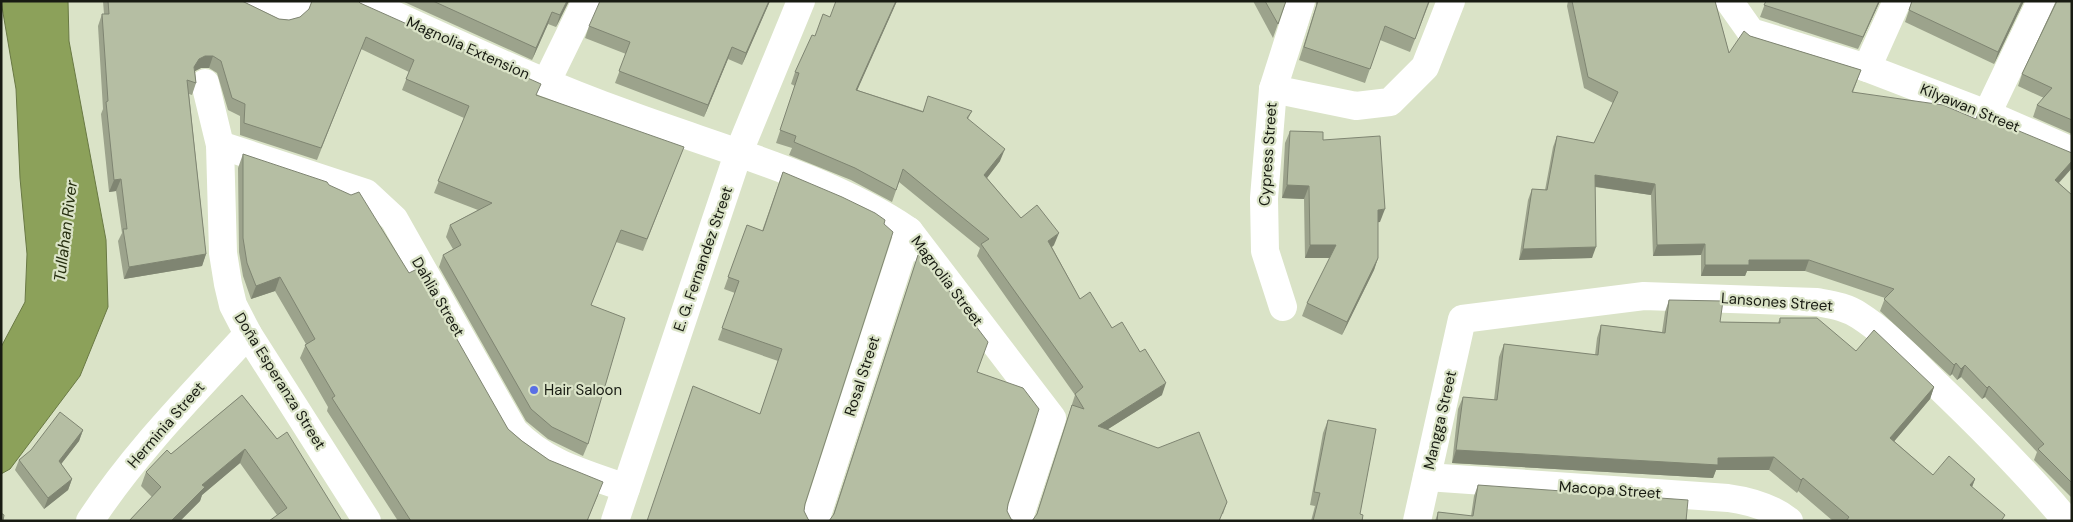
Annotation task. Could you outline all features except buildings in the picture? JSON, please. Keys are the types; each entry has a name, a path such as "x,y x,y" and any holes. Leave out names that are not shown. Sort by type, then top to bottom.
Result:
{"street":[{"path":"245,1 280,17 291,14 297,1"},
{"name":"Magnolia Extension","path":"363,1 546,83 626,114"},
{"path":"546,83 586,1"},
{"name":"E. G. Fernandez Street","path":"615,521 738,154 801,1"},
{"name":"Cypress Street","path":"1283,308 1264,251 1264,198 1273,89 1301,1"},
{"path":"1273,89 1356,106 1390,102 1424,67 1451,1"},
{"name":"Kilyawan Street","path":"1729,1 1751,32 1867,68 1988,114 2072,151"},
{"path":"1867,68 1897,1"},
{"path":"1988,114 2041,1"},
{"name":"Doña Esperanza Street","path":"205,83 220,145 223,253 233,305 248,334 367,521"},
{"name":"Magnolia Street","path":"626,114 791,174 879,211 909,231 1052,418 1018,521"},
{"name":"Dahlia Street","path":"220,145 366,193 394,219 514,431 528,445 547,458 626,488"},
{"name":"Rosal Street","path":"815,521 909,231"},
{"name":"Lansones Street","path":"1462,319 1644,296 1776,299 1842,306 1874,326 1904,353 2029,477 2067,521"},
{"name":"Mangga Street","path":"1417,521 1462,319"},
{"name":"Herminia Street","path":"90,521 120,478 145,448 248,334"},
{"name":"Macopa Street","path":"1426,477 1728,498 1752,502 1780,514 1789,521"}],"water":[{"name":"Tullahan River","path":"1,1 68,1 69,41 106,240 108,307 80,376 10,469 1,474 1,347 25,302 27,254 20,178 16,89"}],"place":[{"name":"Hair Saloon","path":"534,390"}]}
